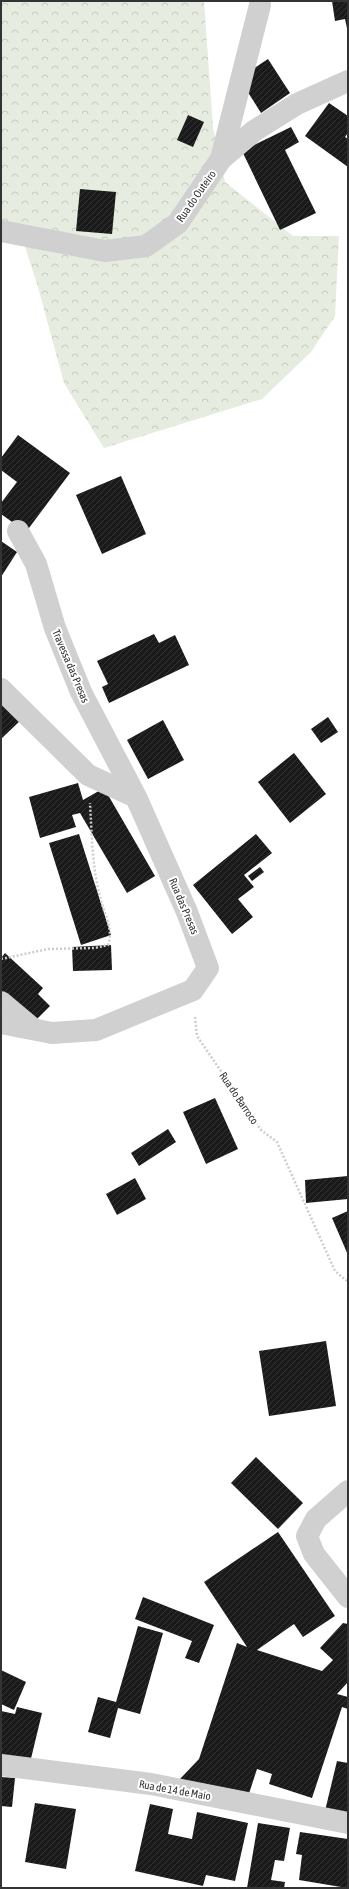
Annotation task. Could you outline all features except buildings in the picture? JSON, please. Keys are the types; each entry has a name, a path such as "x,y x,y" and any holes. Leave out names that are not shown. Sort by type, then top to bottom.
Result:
{"street":[{"path":"221,159 260,5"},
{"name":"Rua do Outeiro","path":"1,231 105,251 146,246 178,223 221,159 254,131 297,104 348,81"},
{"name":"Travessa das Presas","path":"18,531 36,564 55,628 81,692 136,797"},
{"path":"1,689 88,775 136,797"},
{"name":"Rua das Presas","path":"136,797 187,912 208,968 193,990"},
{"path":"1,1023 52,1033 96,1030 193,990"},
{"path":"1,1002 34,1030"},
{"path":"348,1491 316,1518 308,1536 314,1554 348,1597"},
{"name":"Rua de 14 de Maio","path":"1,1764 150,1784 348,1823"}],"path":[{"path":"1,959 48,949 95,948 108,945 111,938 109,926 99,896 94,868 88,775"},
{"name":"Rua do Barroco","path":"193,990 197,1036 260,1130 277,1142 335,1271 348,1282"}],"green space":[{"path":"1,1 204,1 213,128 225,182 293,236 339,236 335,316 311,352 262,399 104,448 64,383 38,287 18,225 1,222"}]}
